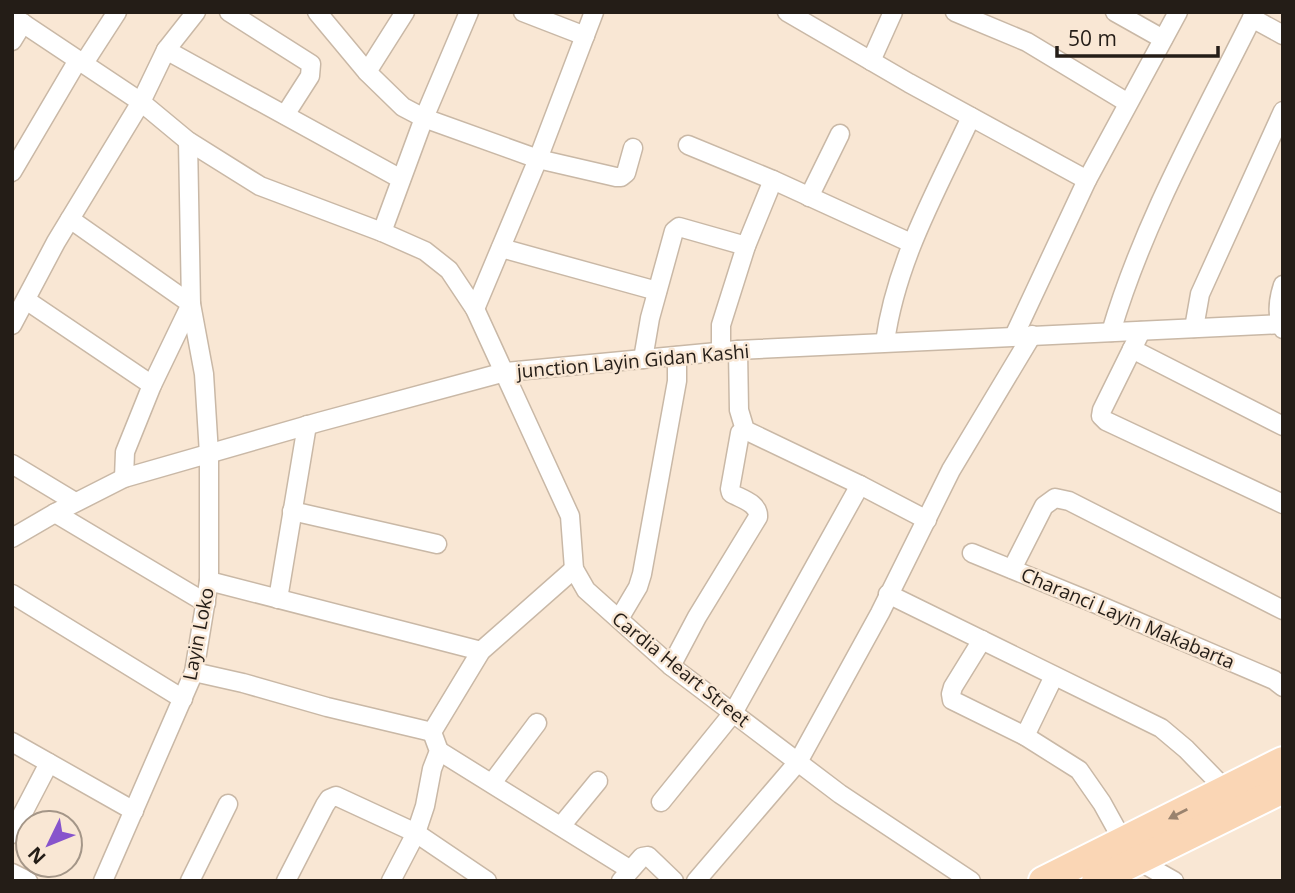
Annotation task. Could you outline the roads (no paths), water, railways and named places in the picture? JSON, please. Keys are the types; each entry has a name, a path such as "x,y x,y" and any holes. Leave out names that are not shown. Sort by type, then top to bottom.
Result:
{"main road":[{"path":"1096,881 1130,851 1226,790 1283,761"},
{"path":"1043,881 1130,851 1283,789"}],"street":[{"path":"12,172 81,62 117,12"},
{"path":"12,325 70,219 141,102 166,50 196,12"},
{"path":"229,12 311,64 310,76 285,115"},
{"path":"317,12 367,72 403,107 424,118 538,159 621,177 626,173 633,148"},
{"path":"367,72 405,12"},
{"path":"382,232 424,118 469,12"},
{"path":"523,12 585,36"},
{"path":"475,309 538,159 594,12"},
{"path":"787,12 815,20 871,61 1087,180"},
{"path":"871,61 893,12"},
{"path":"1115,12 1163,39"},
{"path":"1014,336 1087,180 1178,12"},
{"path":"966,14 1027,42 1128,103"},
{"path":"1111,332 1125,286 1166,190 1253,15 1283,35"},
{"path":"12,41 18,19 141,102 187,141 260,186 425,251 449,270 475,309 570,516 574,569 481,651 432,732"},
{"path":"166,50 401,179"},
{"path":"1194,328 1200,294 1276,144 1283,111"},
{"path":"885,342 889,314 911,243 971,117"},
{"path":"809,197 840,134"},
{"name":"Layin Loko","path":"103,881 194,672 209,581 209,454 204,374 191,304 187,141"},
{"path":"688,145 773,180 911,243"},
{"path":"773,180 746,246 721,326 729,351 745,430 927,520"},
{"path":"70,219 191,304 152,385 125,452 124,478"},
{"path":"643,359 650,317 674,231 679,226 746,246"},
{"path":"501,248 657,290"},
{"path":"1282,326 1278,305 1283,285"},
{"path":"26,300 152,385"},
{"name":"junction Layin Gidan Kashi","path":"12,538 124,478 505,372 729,351 1032,335 1282,326"},
{"path":"1141,331 1101,416 1106,421 1283,504"},
{"path":"696,881 798,762 951,470 1032,335"},
{"path":"1132,349 1283,426"},
{"path":"619,619 638,587 648,551 677,381 677,356"},
{"path":"278,599 307,425"},
{"path":"671,666 697,617 758,517 756,506 731,493 730,489 740,433 745,430"},
{"path":"12,464 75,502"},
{"path":"661,802 733,713 860,485"},
{"path":"1012,569 1044,506 1055,498 1069,501 1283,610"},
{"path":"292,511 437,544"},
{"path":"55,513 206,603"},
{"name":"Charanci Layin Makabarta","path":"972,553 1204,649 1274,680 1283,687"},
{"name":"Cardia Heart Street","path":"574,569 586,590 671,666 840,794 971,881"},
{"path":"209,581 481,651"},
{"path":"12,594 183,699"},
{"path":"888,594 1161,728 1226,790"},
{"path":"982,640 953,687 952,700 1026,737 1079,770 1130,851 1174,881"},
{"path":"194,672 432,732"},
{"path":"1026,737 1054,676"},
{"path":"492,783 537,723"},
{"path":"432,732 439,751 561,826 625,875 642,857 648,856 674,881"},
{"path":"12,742 134,811"},
{"path":"391,881 416,833 439,751"},
{"path":"12,834 49,763"},
{"path":"561,826 598,781"},
{"path":"286,881 325,805 329,799 336,796 416,833 487,881"},
{"path":"190,881 228,804"},
{"path":"12,873 28,881"}]}
